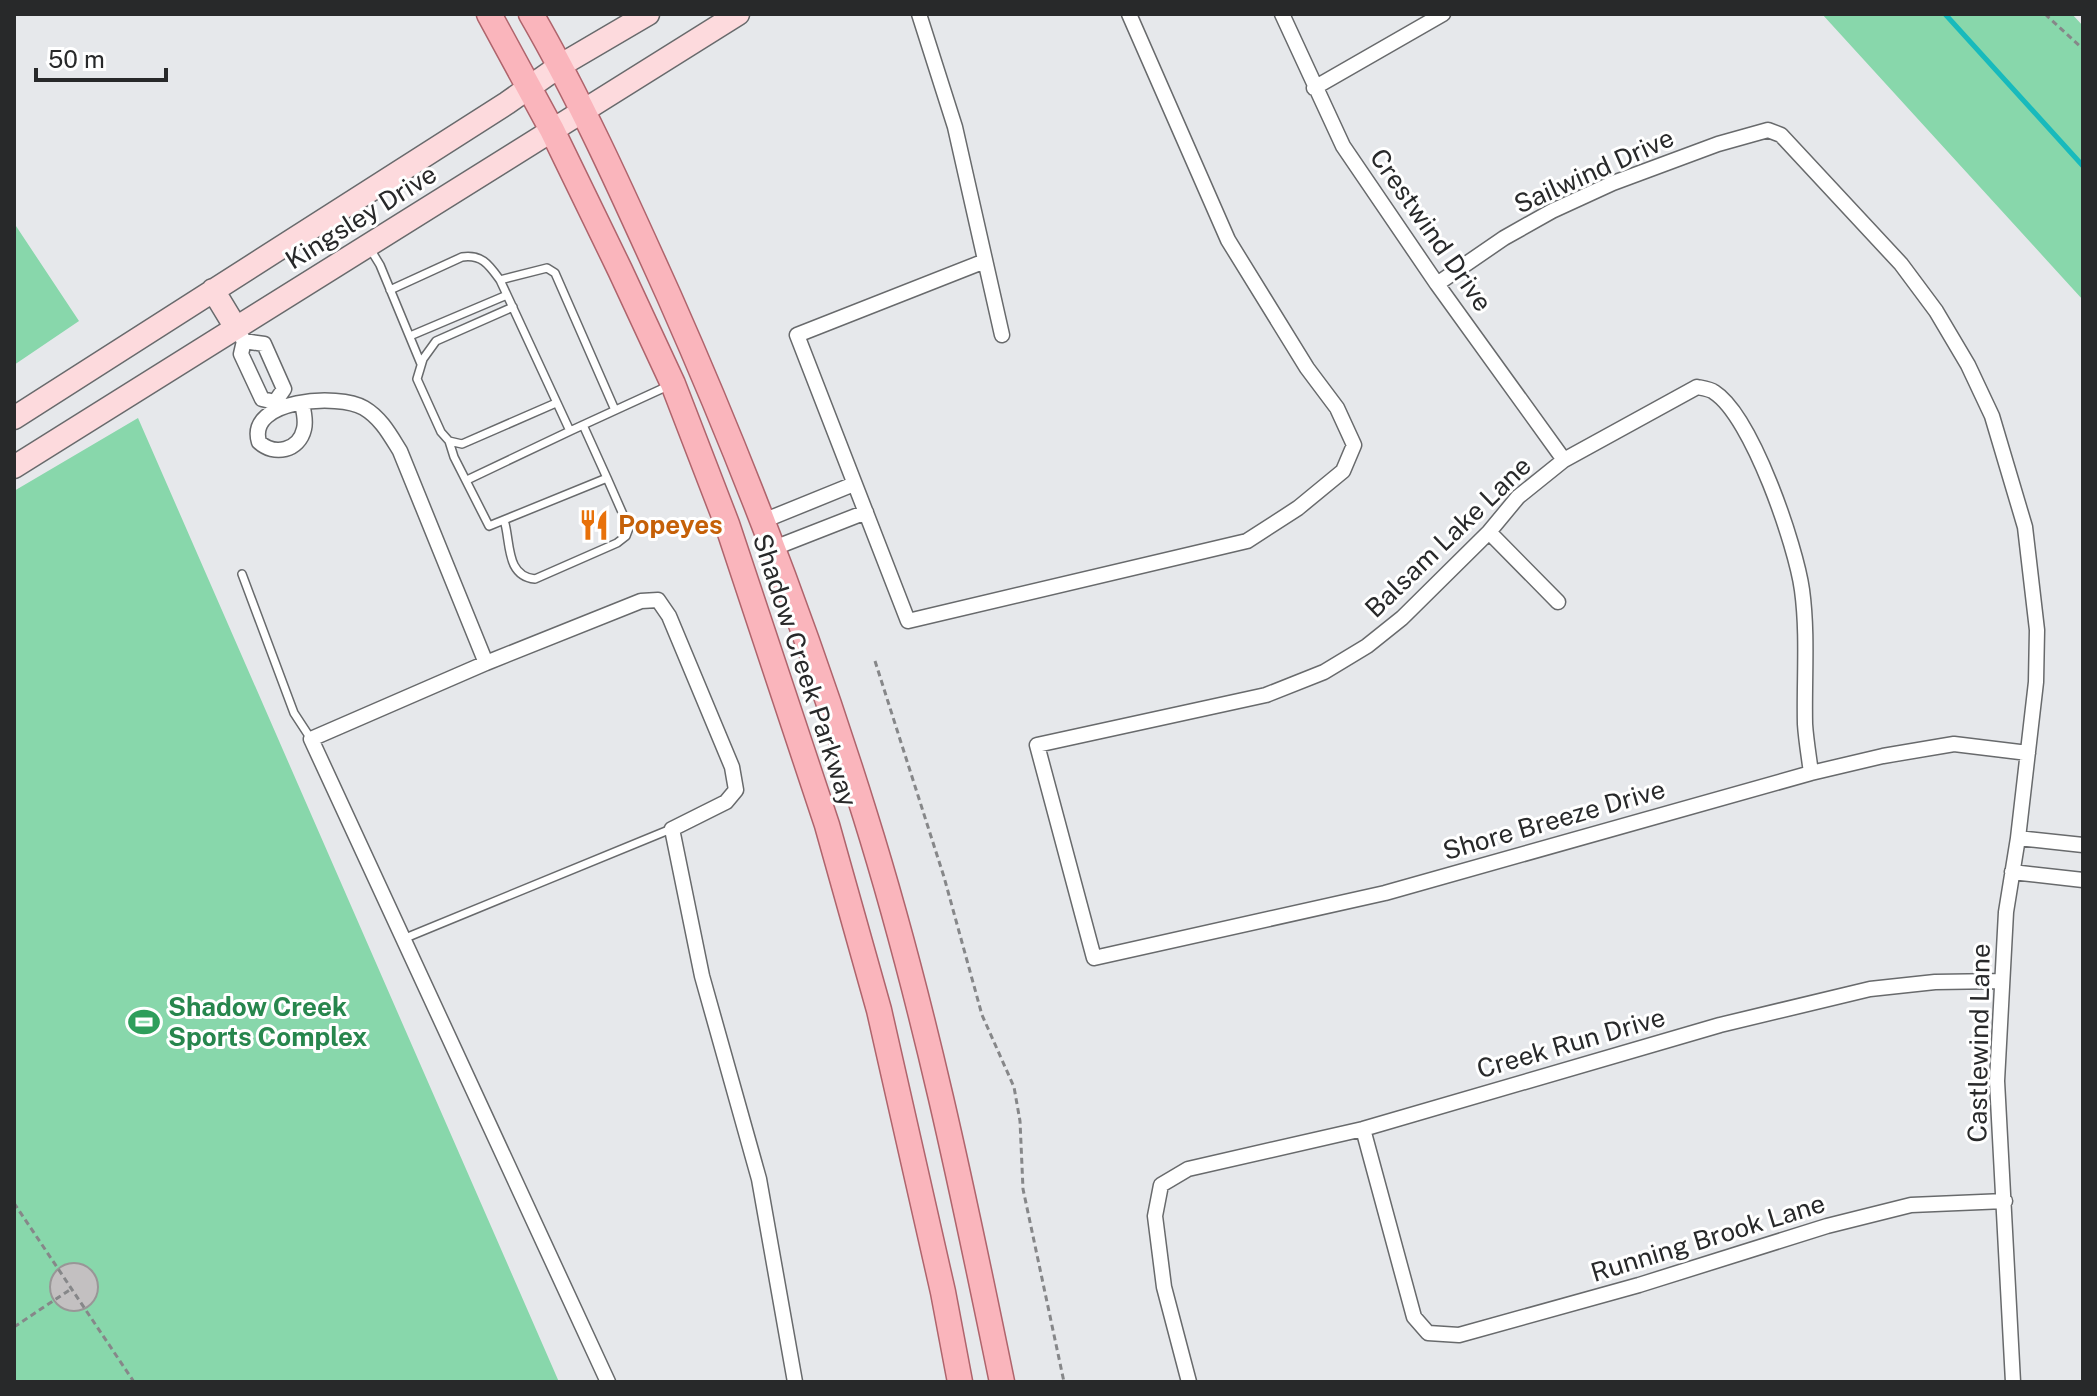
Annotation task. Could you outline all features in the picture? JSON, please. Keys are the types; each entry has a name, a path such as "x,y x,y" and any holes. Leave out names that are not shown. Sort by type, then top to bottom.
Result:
{"main road":[{"name":"Shadow Creek Parkway","path":"489,14 552,130 673,384 727,524 827,825 879,1010 943,1292 955,1381"},
{"name":"Shadow Creek Parkway","path":"531,14 561,65 701,369 774,548 866,816 917,1001 1002,1382"}],"street":[{"name":"Kingsley Drive","path":"14,418 561,65 648,14"},
{"name":"Kingsley Drive","path":"14,467 240,335 368,246 738,14"},
{"path":"919,14 955,127 1002,335"},
{"path":"985,261 797,335 908,621 1247,541 1298,508 1343,471 1354,445 1337,408 1307,368 1228,240 1129,14"},
{"name":"Crestwind Drive","path":"1282,14 1343,146 1437,284 1564,460"},
{"path":"1314,88 1443,14"},
{"name":"Sailwind Drive","path":"1437,284 1504,238 1552,211 1613,183 1718,144 1768,130 1781,135"},
{"name":"Castlewind Lane","path":"1781,135 1901,264 1936,311 1968,365 1992,416 2025,527 2037,630 2036,682 2001,981 1997,1081 2013,1382"},
{"path":"213,290 240,335 241,354 262,399 276,406 339,399 364,407 383,424 400,451 486,663"},
{"path":"240,335 264,344 284,389 257,436 266,449 277,452 296,443 305,425 302,404"},
{"name":"Balsam Lake Lane","path":"1094,958 1037,745 1266,695 1324,672 1367,646 1402,618 1489,532 1518,497 1564,460 1697,387 1715,392 1735,416 1758,456 1780,506 1793,547 1802,591 1805,727 1811,773"},
{"path":"763,521 854,484"},
{"path":"774,548 866,512"},
{"path":"1489,532 1558,602"},
{"path":"608,1382 311,739 486,663 641,601 658,600 669,616 732,767 736,790 726,802 672,829 702,976 759,1179 795,1382"},
{"name":"Shore Breeze Drive","path":"1094,958 1385,893 1811,773 1954,744 2028,753"},
{"path":"2018,838 2083,845"},
{"path":"2012,872 2083,880"},
{"name":"Creek Run Drive","path":"1189,1382 1164,1287 1155,1216 1161,1185 1188,1169 1363,1129 1720,1025 1870,989 1935,982 2001,981"},
{"name":"Running Brook Lane","path":"1363,1129 1414,1317 1428,1333 1459,1335 1639,1285 1827,1226 1911,1205 2005,1201"}],"lane":[{"path":"368,246 380,265 421,364"},
{"path":"390,290 462,257 485,260 500,280 570,431"},
{"path":"500,280 547,268 555,273 615,410"},
{"path":"410,336 507,295"},
{"path":"513,307 436,341 421,364 417,379 489,526 607,478"},
{"path":"467,480 673,384"},
{"path":"449,441 462,444 556,403"},
{"path":"504,520 508,531 506,545 519,573 525,578 535,579 617,543 626,536 629,528 583,425"},
{"path":"242,574 294,713 311,739"},
{"path":"403,939 672,829"}],"path":[{"path":"2045,14 2083,49"},
{"path":"875,661 944,877 982,1015 1010,1077 1017,1101 1023,1189 1064,1382"},
{"path":"14,1203 134,1382"},
{"path":"14,1327 72,1289"}],"green space":[{"path":"1822,14 2072,14 2083,26 2083,300"},
{"path":"14,223 79,321 14,365"},
{"path":"138,418 559,1382 14,1382 14,491"}],"building":[{"path":"74,1263 83,1264 91,1270 97,1278 97,1296 91,1304 83,1310 74,1311 65,1310 57,1304 51,1296 50,1287 51,1278 57,1270 65,1264"}],"waterway":[{"path":"1945,14 2083,166"}],"place":[{"name":"Popeyes","path":"594,525"},
{"name":"Shadow Creek Sports Complex","path":"144,1022"}]}
